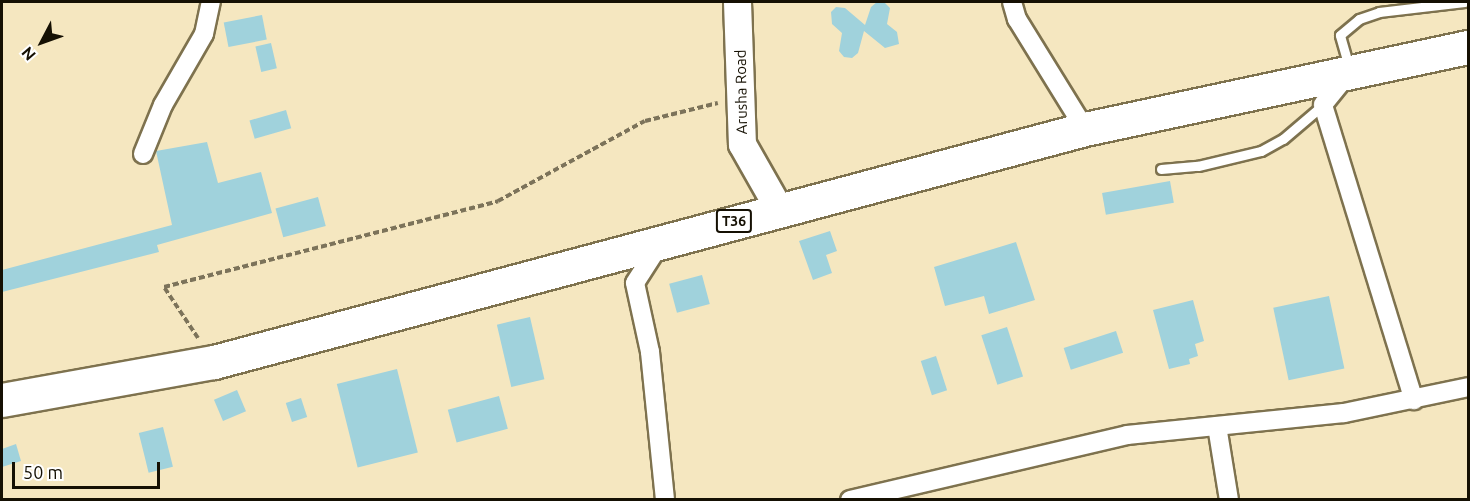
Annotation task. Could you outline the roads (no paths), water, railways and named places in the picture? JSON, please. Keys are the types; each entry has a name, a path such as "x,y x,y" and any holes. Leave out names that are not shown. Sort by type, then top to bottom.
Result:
{"highway":[{"name":"T36","path":"2,400 214,362 663,239 1085,129 1468,47"}],"main road":[{"name":"Arusha Road","path":"737,2 742,144 779,210"}],"street":[{"path":"143,154 163,105 204,34 211,2"},
{"path":"1012,2 1017,19 1085,129"},
{"path":"1350,71 1323,105 1414,400"},
{"path":"663,239 635,283 650,352 665,500"},
{"path":"850,500 1127,435 1302,419 1414,400 1468,387"},
{"path":"1217,426 1229,500"}],"lane":[{"path":"1350,71 1340,35 1359,19 1378,12 1464,2"},
{"path":"1161,169 1198,166 1261,151 1283,139 1323,105"}]}
